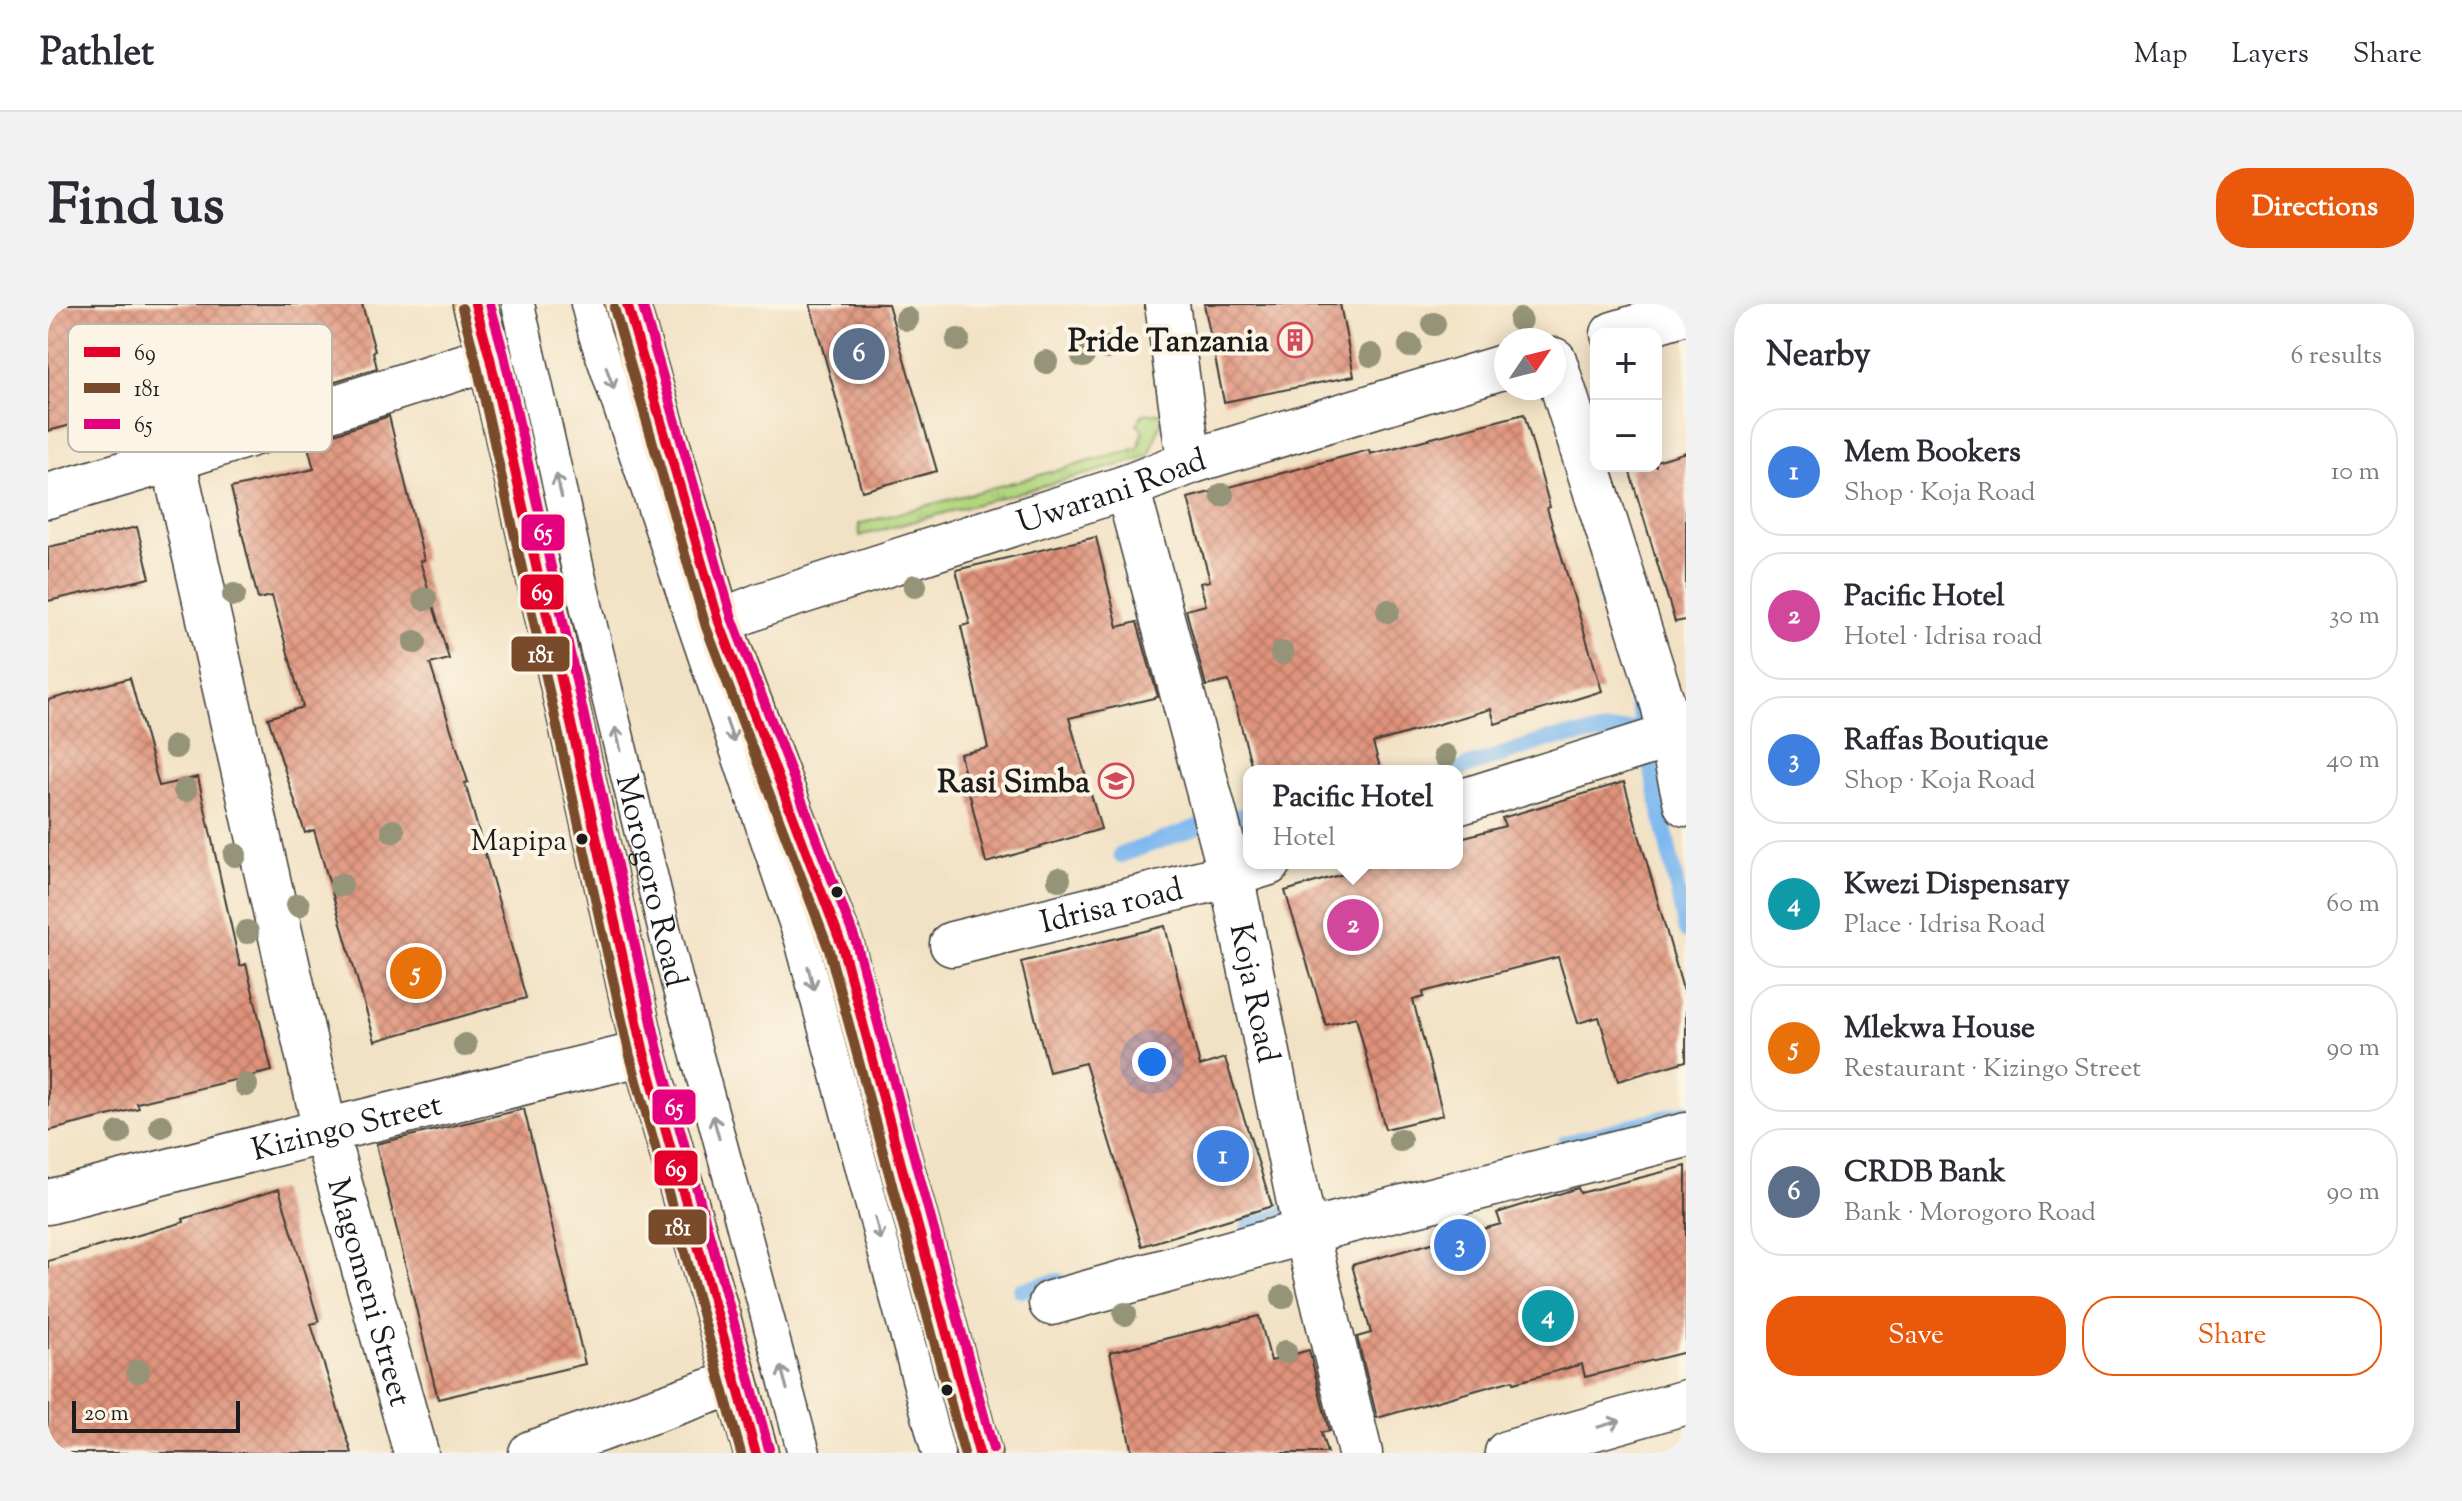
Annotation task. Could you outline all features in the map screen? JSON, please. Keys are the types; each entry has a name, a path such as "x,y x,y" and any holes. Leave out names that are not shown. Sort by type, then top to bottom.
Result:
{"highway":[{"name":"Morogoro Road","path":"475,304 490,358 644,1053 756,1453"},
{"path":"627,304 719,622 842,946 979,1453"}],"street":[{"path":"1167,304 1186,439 1193,461"},
{"path":"1633,328 1686,312"},
{"path":"1566,348 1590,341"},
{"path":"332,408 490,358"},
{"name":"Uwarani Road","path":"719,622 778,599 1127,487 1193,461 1494,370"},
{"path":"1566,396 1679,733 1686,804"},
{"path":"48,496 195,452"},
{"name":"Magomeni Street","path":"173,459 325,1131 416,1453"},
{"name":"Koja Road","path":"1127,487 1243,847"},
{"path":"1463,801 1679,733"},
{"name":"Koja Road","path":"1250,869 1305,1232 1360,1453"},
{"name":"Idrisa road","path":"952,944 1250,869"},
{"name":"Kizingo Street","path":"48,1202 644,1053"},
{"path":"1051,1303 1305,1232 1686,1135"},
{"path":"531,1453 736,1382"},
{"path":"1507,1453 1686,1402"}],"lane":[{"name":"Morogoro Road","path":"518,304 588,614 676,978 804,1453"},
{"path":"587,304 801,940 938,1453"}],"green space":[{"path":"1164,413 1149,457 860,536 859,524 1139,448 1143,431 1137,423 1143,414"}],"building":[{"path":"48,304 362,304 377,368 332,382 332,324 68,324 68,426 48,431"},
{"path":"810,304 888,304 937,471 862,491"},
{"name":"Pride Tanzania","path":"1204,304 1340,304 1354,376 1224,402"},
{"path":"1524,414 1550,507 1547,508 1602,691 1495,724 1491,709 1373,743 1379,765 1251,765 1229,681 1206,686 1186,610 1206,605 1200,583 1210,581 1188,498 1369,450 1370,454"},
{"path":"389,416 424,560 420,561 449,659 430,664 468,782 465,783 526,998 375,1041 314,830 305,833 268,718 303,707 272,596 258,599 231,488 314,469 309,452 332,452 332,435"},
{"path":"1686,452 1686,620 1675,622 1630,472 1662,472 1662,459"},
{"path":"137,527 150,578 48,601 48,547"},
{"path":"1096,537 1118,627 1137,622 1158,697 1069,718 1101,829 986,863 960,754 988,748 961,626 970,624 956,570"},
{"path":"130,678 159,786 198,777 240,966 246,964 272,1071 137,1103 139,1108 48,1131 48,700"},
{"path":"1624,782 1686,1000 1686,1061 1618,1081 1599,1017 1578,1023 1558,957 1423,992 1424,997 1413,1000 1443,1115 1385,1129 1356,1017 1326,1025 1285,891 1360,869 1463,869 1463,837 1505,826 1502,818"},
{"path":"1165,926 1200,1066 1225,1058 1272,1206 1142,1246 1085,1063 1049,1072 1021,962"},
{"path":"524,1109 585,1364 438,1399 376,1144"},
{"path":"1686,1166 1686,1352 1585,1377 1582,1364 1377,1418 1357,1337 1371,1333 1352,1265 1501,1224 1497,1213 1578,1188 1580,1193"},
{"path":"279,1189 319,1322 311,1324 352,1453 48,1453 48,1261 184,1222 183,1219"},
{"path":"1259,1316 1271,1361 1309,1350 1329,1431 1321,1433 1327,1453 1132,1453 1110,1352"}],"waterway":[{"path":"1463,768 1549,739 1644,728 1603,587"},
{"path":"1648,752 1686,931"},
{"path":"1121,855 1217,820 1243,816"},
{"path":"1565,1143 1686,1112"},
{"path":"1250,1226 1299,1208"},
{"path":"1021,1290 1058,1281"}],"transit line":[{"name":"69","path":"475,304 490,358 644,1053 756,1453"},
{"name":"65","path":"490,304 504,355 658,1050 769,1449"},
{"name":"69","path":"627,304 719,622 842,946 979,1453"},
{"name":"65","path":"642,304 732,618 856,942 993,1449"},
{"name":"181","path":"462,308 630,1056 741,1453"},
{"name":"181","path":"614,308 706,627 829,950 964,1453"}],"place":[{"name":"Pride Tanzania","path":"1295,340"},
{"name":"CRDB Bank","path":"859,354"},
{"name":"Rasi Simba","path":"1116,781"},
{"name":"Mapipa","path":"582,839"},
{"name":"Pacific Hotel","path":"1353,925"},
{"name":"Mlekwa House","path":"416,973"},
{"name":"Mem Bookers","path":"1223,1156"},
{"name":"Raffas Boutique","path":"1460,1245"},
{"name":"Kwezi Dispensary","path":"1548,1316"}]}
